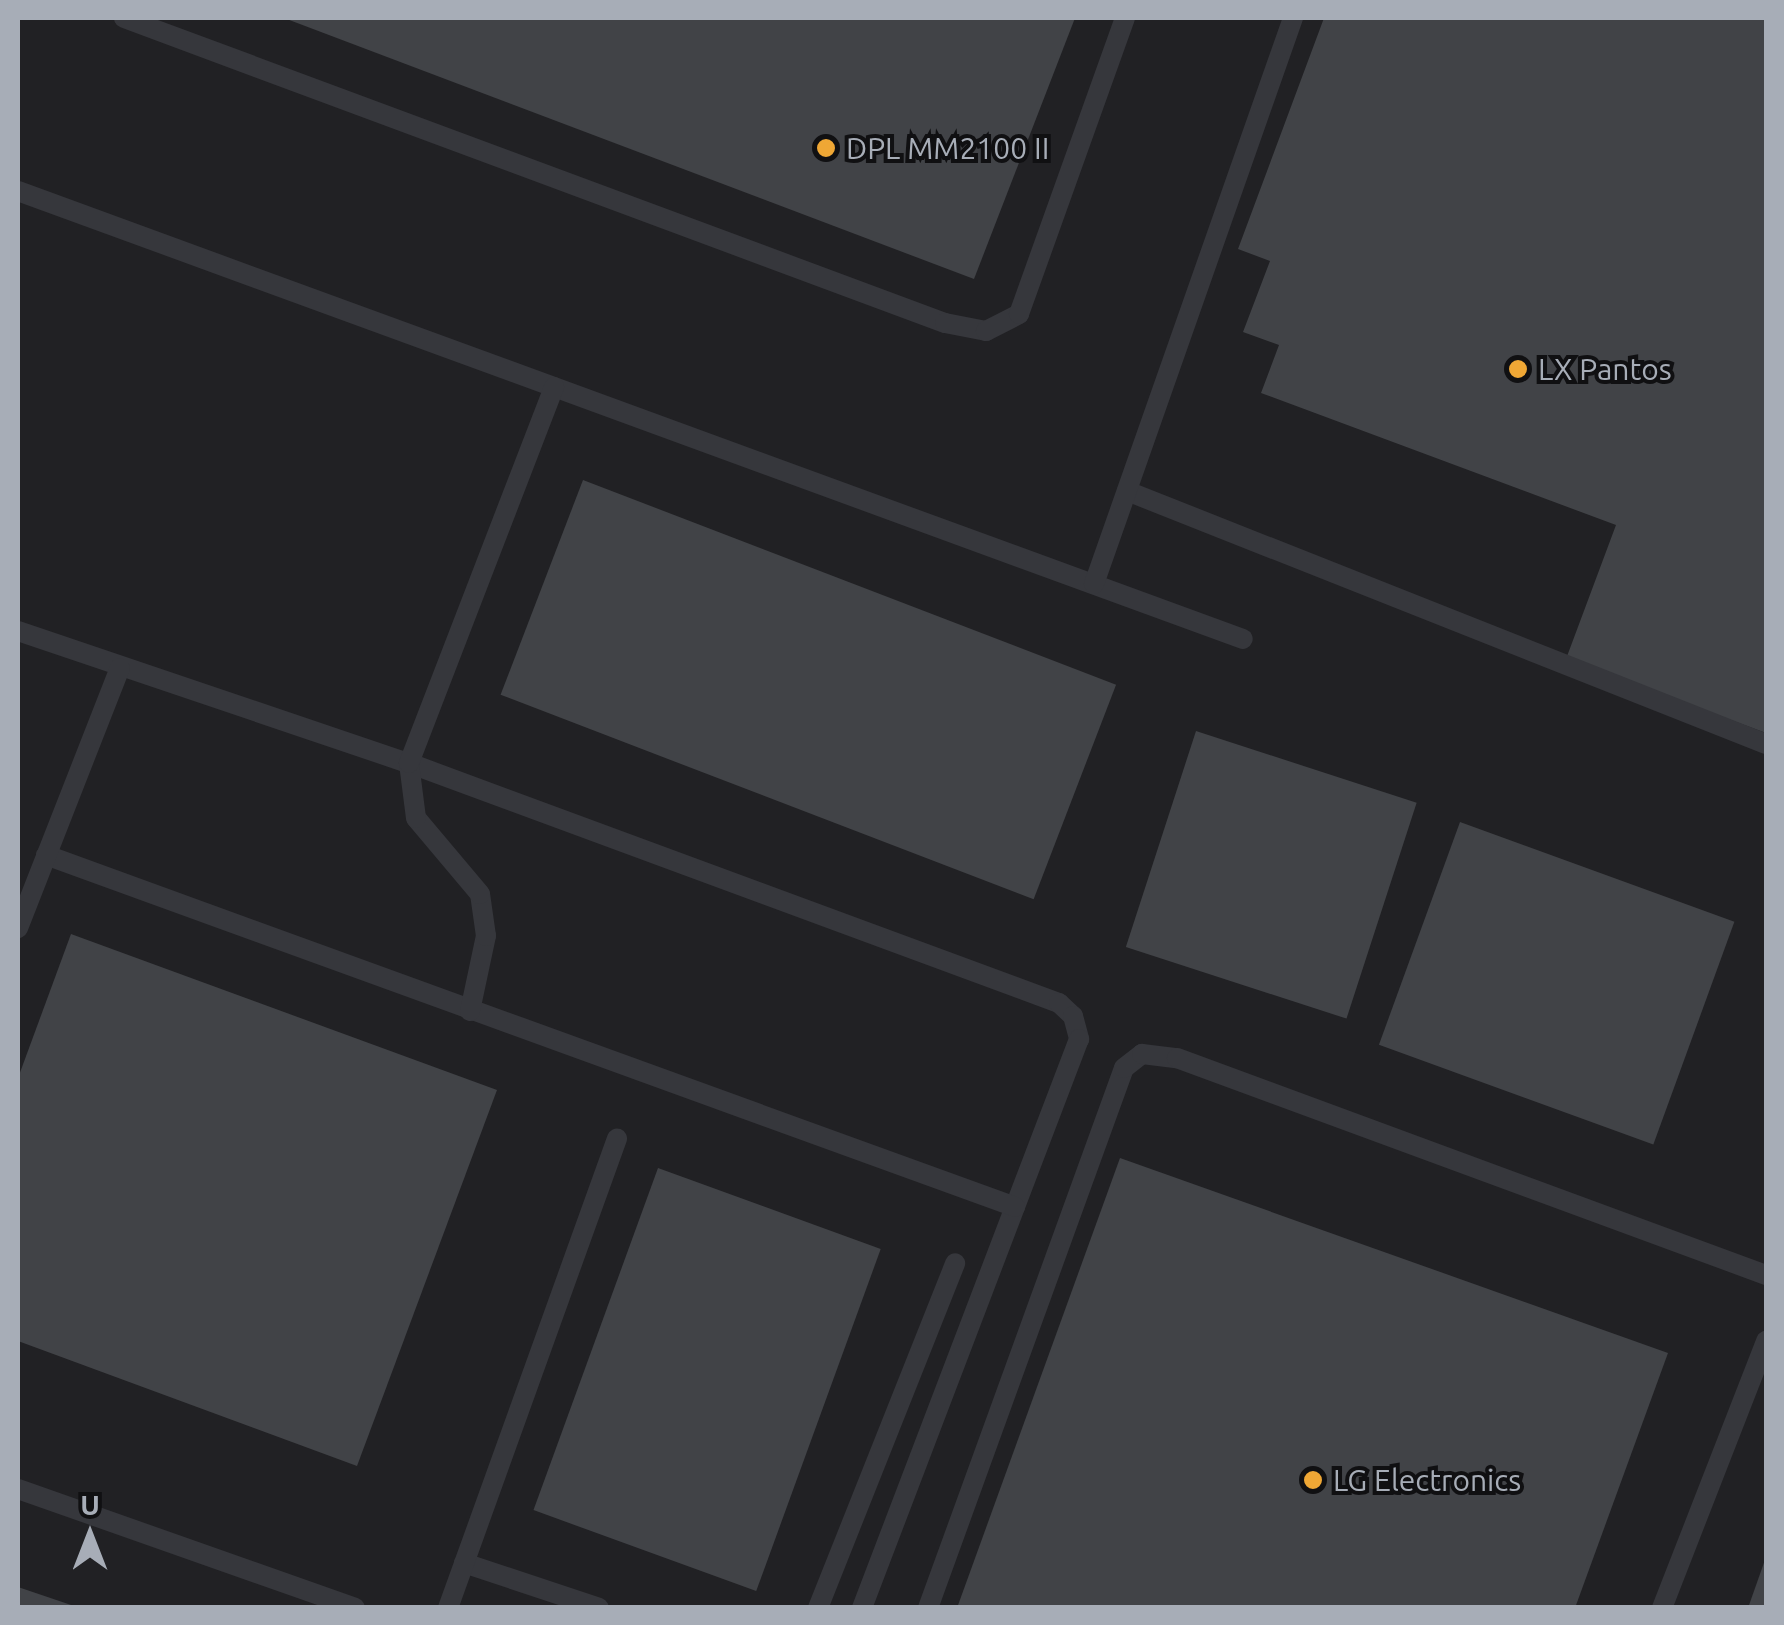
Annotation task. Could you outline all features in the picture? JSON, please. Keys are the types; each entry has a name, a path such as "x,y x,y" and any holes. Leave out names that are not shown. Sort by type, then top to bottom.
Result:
{"lane":[{"path":"124,18 945,324 986,331 1018,314 1126,18"},
{"path":"1094,584 1293,18"},
{"path":"18,191 1243,640"},
{"path":"470,1011 486,936 480,894 416,818 408,763 554,387"},
{"path":"1127,491 1766,744"},
{"path":"18,631 408,763 1059,1003 1073,1016 1079,1039 862,1608"},
{"path":"18,928 120,668"},
{"path":"46,855 1015,1207"},
{"path":"928,1608 1124,1068 1142,1054 1177,1058 1766,1275"},
{"path":"448,1608 617,1138"},
{"path":"818,1608 955,1262"},
{"path":"1662,1608 1766,1341"},
{"path":"18,1489 355,1608"},
{"path":"464,1562 598,1608"}],"shaded area":[{"path":"18,18 1766,18 1766,1607 18,1607"}],"building":[{"name":"DPL MM2100 II","path":"284,18 1075,18 974,279"},
{"name":"LX Pantos","path":"1324,18 1766,18 1766,733 1566,659 1616,525 1261,393 1279,345 1243,332 1270,261 1238,249"},
{"path":"583,480 1116,685 1034,899 501,695"},
{"path":"1196,731 1417,803 1346,1019 1126,947"},
{"path":"1460,822 1734,922 1653,1145 1379,1045"},
{"path":"71,934 497,1090 357,1466 18,1341 18,1078"},
{"name":"LG Electronics","path":"1120,1158 1668,1353 1575,1608 957,1608"},
{"path":"658,1168 881,1249 756,1591 534,1510"},
{"path":"1766,1557 1766,1608 1748,1608"},
{"path":"18,1587 77,1607 18,1608"}],"place":[{"name":"DPL MM2100 II","path":"826,148"},
{"name":"LX Pantos","path":"1518,369"},
{"name":"LG Electronics","path":"1313,1480"}]}
